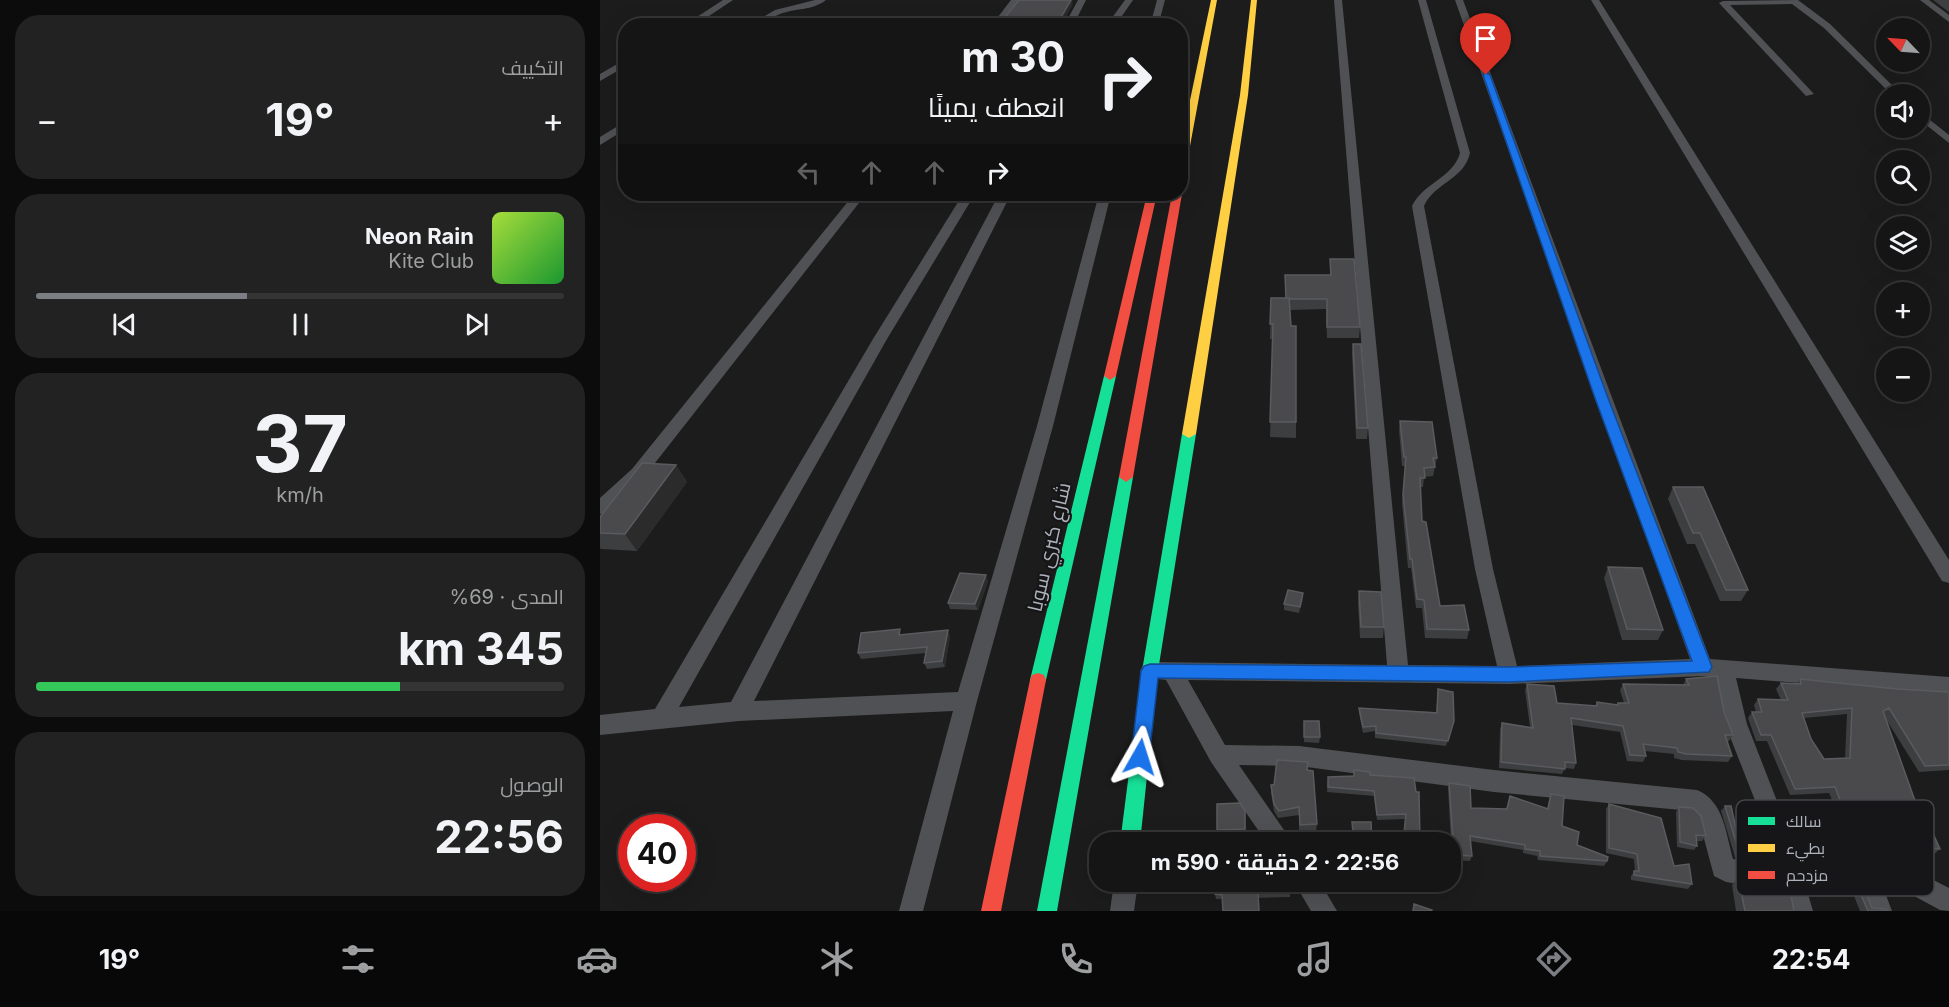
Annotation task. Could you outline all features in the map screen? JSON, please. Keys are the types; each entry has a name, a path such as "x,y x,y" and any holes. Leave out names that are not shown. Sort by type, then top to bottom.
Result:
{"main road":[{"path":"1188,132 1214,0"},
{"path":"1131,832 1150,671 1244,95 1254,0"},
{"name":"شارع كبري سوبا","path":"991,911 1036,691 1150,201"},
{"path":"1047,911 1176,201"}],"street":[{"path":"700,18 729,0"},
{"path":"767,18 778,12 813,5 822,0"},
{"path":"1001,18 1016,0"},
{"path":"1072,18 1082,0"},
{"path":"1116,18 1129,0"},
{"path":"1156,18 1161,0"},
{"path":"1338,0 1398,672"},
{"path":"1422,0 1465,153 1461,165 1424,195 1418,206 1484,569 1509,675"},
{"path":"1459,0 1602,398 1766,800"},
{"path":"1595,0 1634,67 1949,576"},
{"path":"1924,0 1949,19"},
{"path":"1809,94 1723,3 1794,1 1827,26 1886,84"},
{"path":"600,78 618,67"},
{"path":"1930,124 1949,140"},
{"path":"600,142 618,130"},
{"path":"600,508 638,473 854,201"},
{"path":"663,717 874,349 965,201"},
{"path":"737,712 1001,201"},
{"path":"911,911 966,701 1045,426 1103,201"},
{"path":"1150,671 1509,675 1713,668 1949,686"},
{"path":"1172,672 1219,755 1273,832"},
{"path":"600,725 663,717 737,712 966,701"},
{"path":"1219,755 1299,756 1494,782 1697,801 1705,806 1709,814 1723,867 1736,872"},
{"path":"1122,911 1125,892"},
{"path":"1313,892 1325,911"},
{"path":"1934,893 1949,901"},
{"path":"1796,896 1801,911"},
{"path":"1874,896 1880,911"}],"building":[{"path":"1019,0 1071,0 1061,18 1004,18"},
{"path":"1330,259 1354,259 1360,327 1327,327 1327,299 1286,298 1285,275 1331,275"},
{"path":"1271,298 1289,298 1291,326 1296,326 1296,422 1270,422 1273,324 1270,324"},
{"path":"1353,344 1361,344 1368,428 1357,428"},
{"path":"1400,421 1432,422 1437,458 1433,458 1435,467 1424,468 1425,478 1420,478 1422,521 1426,522 1440,606 1464,605 1469,630 1427,629 1424,600 1417,599 1403,494 1406,457 1404,457"},
{"path":"642,463 676,465 625,534 600,533 600,517"},
{"path":"1673,487 1703,487 1748,590 1726,590 1700,533 1693,533"},
{"path":"1608,567 1642,568 1663,630 1627,629"},
{"path":"960,573 986,575 975,604 948,603"},
{"path":"1288,590 1303,593 1300,607 1284,604"},
{"path":"1359,591 1381,592 1384,627 1361,627"},
{"path":"900,629 899,635 948,630 942,661 924,663 927,647 858,653 861,633"},
{"path":"1717,676 1724,712 1733,735 1725,735 1732,756 1686,754 1678,752 1677,748 1643,744 1646,756 1630,755 1623,726 1571,718 1576,763 1565,762 1565,769 1501,762 1502,723 1533,728 1527,684 1554,686 1557,703 1597,706 1597,702 1618,705 1618,703 1629,703 1623,684 1689,685 1686,679"},
{"path":"1800,679 1949,692 1949,765 1925,766 1889,708 1883,711 1915,800 1840,800 1835,787 1795,789 1771,735 1761,735 1752,712 1762,712 1758,699 1788,700 1781,683 1801,684","holes":["1852,708 1850,758 1824,759 1811,739 1802,713"]},
{"path":"1438,689 1453,692 1454,721 1448,741 1376,733 1376,726 1363,727 1359,708 1437,713"},
{"path":"1304,721 1319,721 1320,737 1304,737"},
{"path":"1277,760 1308,762 1307,770 1313,771 1317,824 1300,825 1299,807 1279,811 1274,804 1271,785 1274,785"},
{"path":"1354,770 1370,772 1370,775 1414,778 1416,792 1419,792 1420,832 1404,832 1406,814 1377,815 1374,791 1328,787 1328,777 1354,776"},
{"path":"1449,783 1470,786 1471,808 1507,809 1510,796 1548,809 1551,794 1564,796 1562,826 1579,832 1577,845 1608,857 1607,861 1540,856 1540,851 1525,849 1525,845 1470,836 1472,856 1461,855 1461,832 1452,832"},
{"path":"1240,803 1245,811 1245,829 1217,830 1217,804"},
{"path":"1609,804 1661,818 1674,866 1689,864 1692,884 1634,875 1634,871 1639,871 1637,854 1609,848"},
{"path":"1725,806 1731,806 1736,828 1736,842"},
{"path":"1679,807 1693,808 1701,816 1706,836 1696,835 1697,846 1680,842"},
{"path":"1352,822 1371,822 1371,832 1353,832"},
{"path":"1934,836 1940,849 1934,849"},
{"path":"1215,892 1290,892 1258,893 1259,911 1223,911 1222,895 1215,894"},
{"path":"1742,896 1791,896 1794,911 1745,911"},
{"path":"1862,896 1867,896 1872,908 1887,911 1868,911"},
{"path":"1414,904 1432,910 1413,911"}],"traffic: fast":[{"path":"1038,680 1110,376"},
{"path":"1131,832 1150,671 1189,434"},
{"path":"1047,911 1126,477"}],"traffic: slow":[{"path":"1188,132 1214,0"},
{"path":"1189,434 1244,95 1254,0"}],"traffic: jam":[{"path":"1110,376 1150,201"},
{"path":"1126,477 1176,201"},
{"path":"991,911 1038,680"}],"route":[{"path":"1140,757 1150,671 1509,675 1703,667 1514,158 1486,75"}]}
